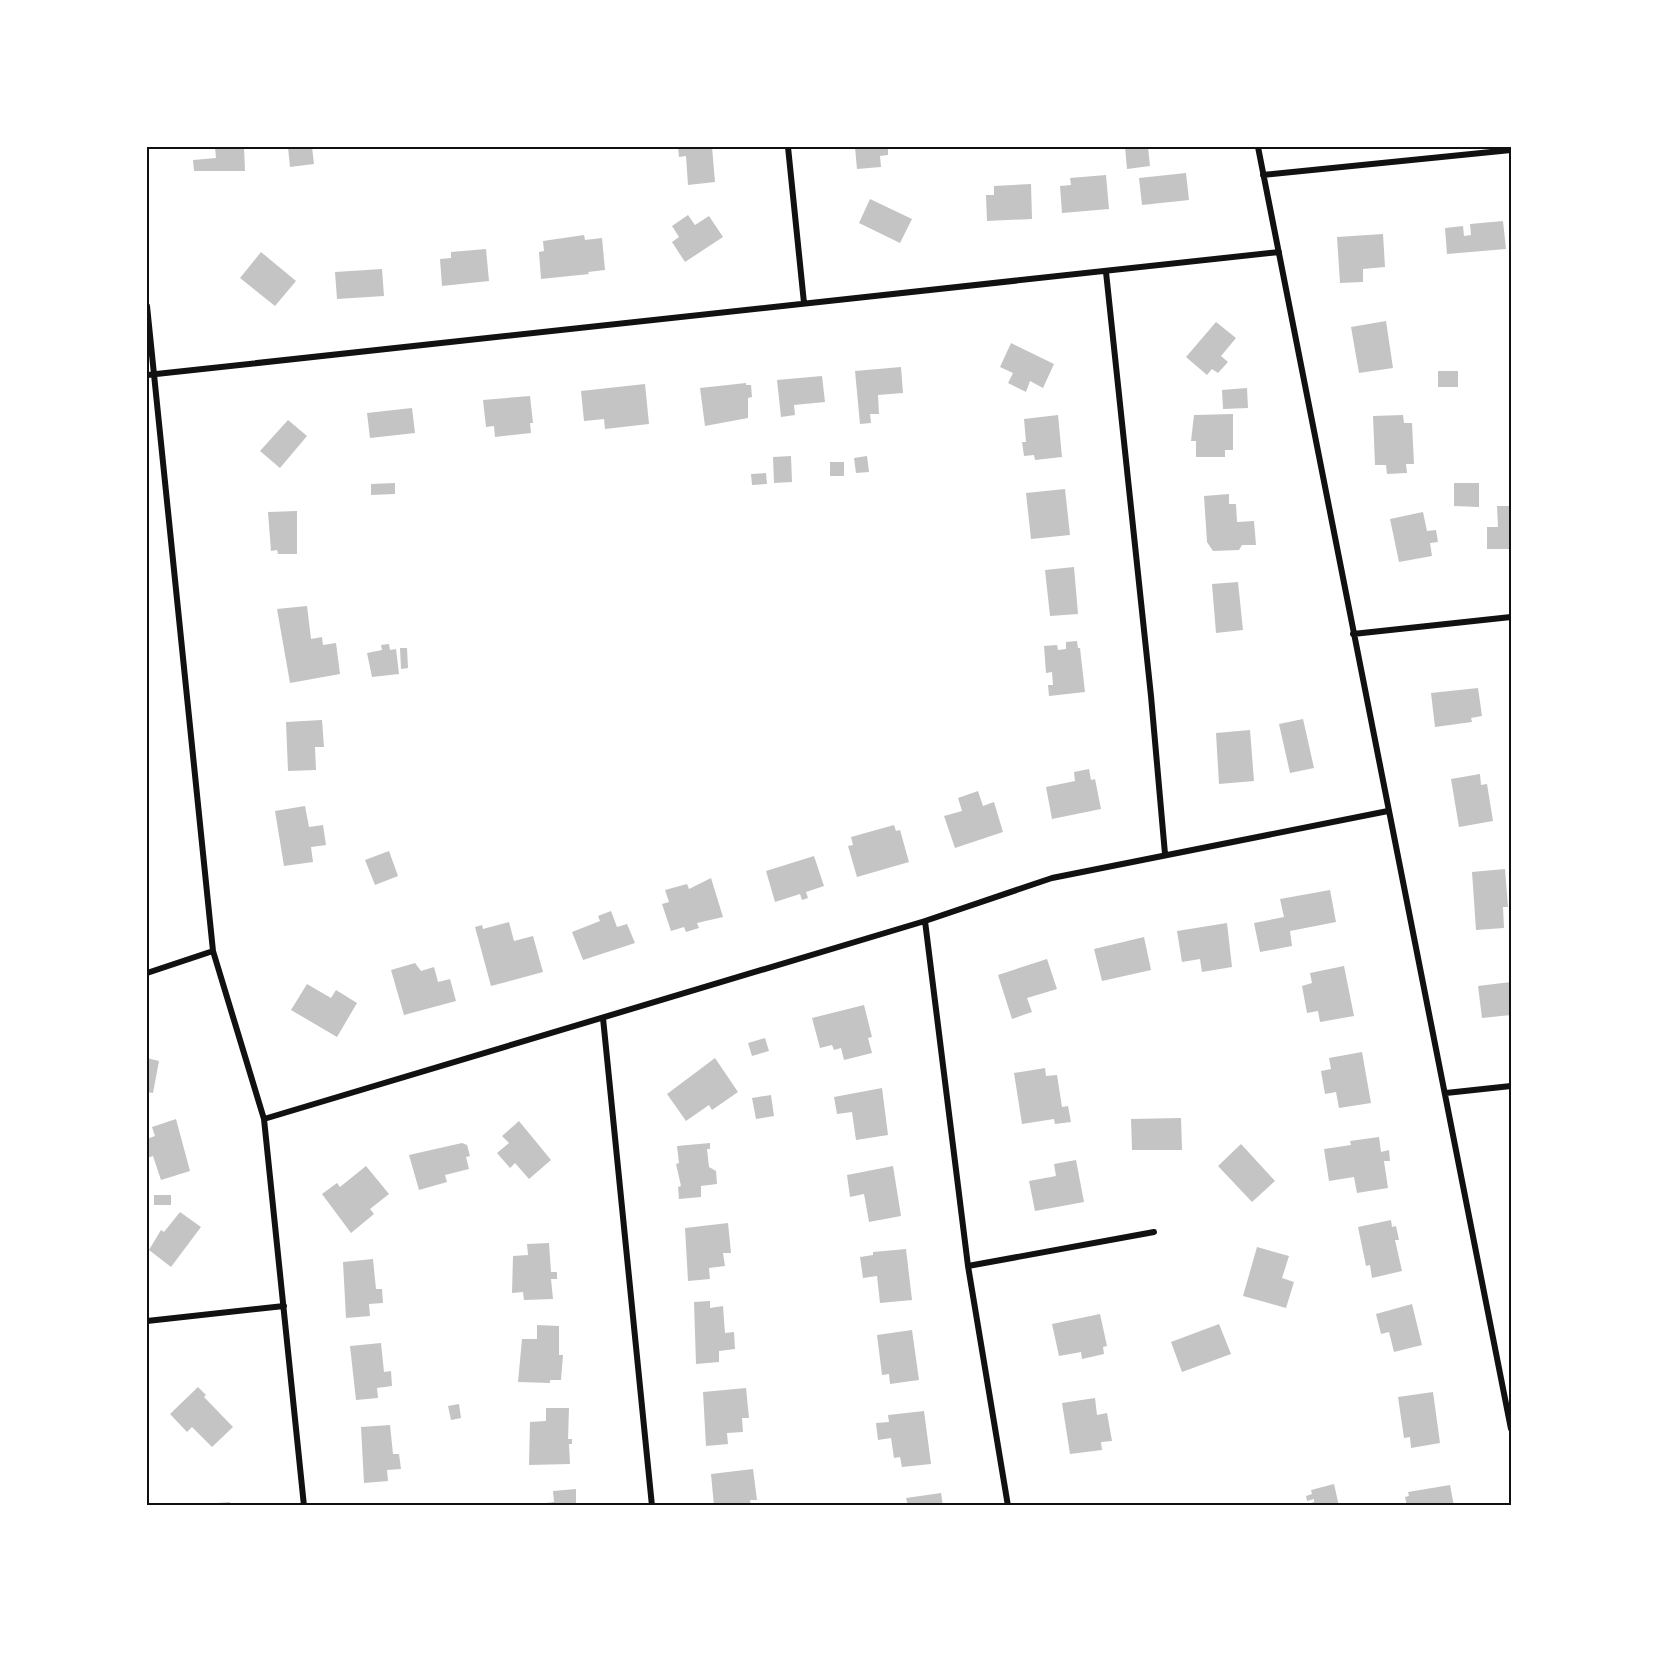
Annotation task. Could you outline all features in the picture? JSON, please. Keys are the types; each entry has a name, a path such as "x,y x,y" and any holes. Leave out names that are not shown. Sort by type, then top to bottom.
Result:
{"street":[{"path":"788,147 804,303"},
{"path":"1258,147 1511,1429"},
{"path":"1263,175 1511,150"},
{"path":"151,375 1279,252"},
{"path":"1106,272 1150,684 1165,854"},
{"path":"147,306 151,375 213,951 264,1119 304,1506"},
{"path":"1353,634 1511,617"},
{"path":"264,1119 925,921 1052,878 1388,811"},
{"path":"925,921 968,1266 1008,1506"},
{"path":"147,973 213,951"},
{"path":"603,1018 652,1506"},
{"path":"1446,1093 1511,1086"},
{"path":"968,1266 1154,1232"},
{"path":"147,1321 284,1306"}],"building":[{"path":"215,147 244,147 245,171 194,171 193,160 216,158"},
{"path":"288,147 312,147 314,164 290,167"},
{"path":"678,147 712,147 715,182 688,185 686,156 679,157"},
{"path":"855,147 888,147 888,155 880,156 881,167 857,169"},
{"path":"1125,147 1148,147 1150,166 1127,169"},
{"path":"1186,173 1189,200 1142,205 1139,178"},
{"path":"1106,175 1109,209 1062,213 1060,186 1071,185 1070,178"},
{"path":"1031,184 1032,219 987,221 986,195 994,195 994,186"},
{"path":"870,199 912,219 900,243 859,223"},
{"path":"688,215 695,225 709,216 723,237 685,262 672,242 679,237 672,226"},
{"path":"1503,221 1506,249 1447,254 1445,228 1463,226 1464,236 1471,235 1470,224"},
{"path":"1383,234 1385,267 1363,269 1363,282 1340,283 1337,237"},
{"path":"584,235 585,240 602,238 605,270 541,279 539,252 544,251 543,241"},
{"path":"486,249 489,281 442,286 440,259 451,258 451,252"},
{"path":"261,252 296,281 275,306 240,278"},
{"path":"382,269 384,296 337,299 335,272"},
{"path":"1386,321 1393,368 1359,373 1351,327"},
{"path":"1216,322 1236,338 1221,356 1228,362 1218,373 1212,369 1207,375 1186,357"},
{"path":"1011,343 1054,364 1043,388 1030,381 1026,392 1008,383 1013,373 1000,367"},
{"path":"901,367 903,393 878,395 879,414 870,414 871,423 860,424 855,371"},
{"path":"1438,371 1458,371 1458,387 1438,387"},
{"path":"822,376 825,402 794,405 795,415 781,417 777,380"},
{"path":"746,383 746,385 751,385 752,397 748,398 748,418 705,426 700,388"},
{"path":"645,384 649,424 605,429 604,419 584,421 581,391"},
{"path":"1247,388 1248,408 1223,409 1222,390"},
{"path":"530,396 533,423 530,423 531,433 495,437 494,426 486,427 483,400"},
{"path":"412,408 415,433 370,438 367,413"},
{"path":"1233,414 1233,450 1225,450 1225,457 1196,457 1196,441 1191,441 1194,415"},
{"path":"1058,415 1062,457 1035,460 1034,455 1024,456 1022,442 1026,442 1024,419"},
{"path":"1403,415 1404,423 1412,423 1414,464 1406,464 1407,473 1387,474 1386,465 1375,465 1373,416"},
{"path":"288,420 307,436 280,468 260,451"},
{"path":"791,456 792,482 774,483 773,457"},
{"path":"867,456 869,472 856,473 854,458"},
{"path":"830,462 844,462 844,476 830,476"},
{"path":"766,473 767,484 752,485 751,474"},
{"path":"395,483 395,494 371,495 371,484"},
{"path":"1454,483 1479,483 1479,507 1454,506"},
{"path":"1065,489 1070,535 1031,539 1026,493"},
{"path":"1229,494 1229,504 1236,504 1237,522 1254,521 1256,545 1242,545 1239,550 1213,551 1207,542 1204,496"},
{"path":"1497,506 1511,506 1511,549 1487,549 1487,527 1498,527"},
{"path":"297,511 297,554 278,554 277,550 271,551 268,512"},
{"path":"1423,512 1427,531 1436,530 1438,542 1430,543 1432,556 1399,562 1390,519"},
{"path":"1074,567 1078,614 1050,616 1045,570"},
{"path":"1238,582 1243,630 1216,633 1212,584"},
{"path":"307,606 311,639 322,637 323,645 336,643 340,674 290,683 277,609"},
{"path":"1077,641 1078,648 1080,648 1085,692 1049,696 1048,685 1053,685 1052,672 1046,673 1044,646 1057,645 1058,650 1066,649 1066,642"},
{"path":"389,644 390,650 396,649 399,674 372,677 367,653 382,650 381,645"},
{"path":"400,648 407,648 408,668 401,669"},
{"path":"1478,688 1482,716 1471,718 1472,722 1435,727 1431,693"},
{"path":"1303,719 1314,768 1290,773 1279,724"},
{"path":"322,720 324,747 315,747 316,770 288,771 286,722"},
{"path":"1250,730 1254,781 1219,784 1216,733"},
{"path":"1089,769 1091,780 1095,779 1101,809 1052,819 1046,787 1075,781 1074,772"},
{"path":"1480,774 1481,785 1487,784 1493,821 1459,827 1451,779"},
{"path":"978,791 983,806 994,802 1003,832 955,848 944,816 962,811 958,798"},
{"path":"305,806 309,827 323,825 326,845 311,847 313,862 284,866 275,811"},
{"path":"894,825 896,831 900,830 909,862 857,877 848,846 853,845 851,837"},
{"path":"389,851 398,876 375,885 365,860"},
{"path":"814,856 824,886 806,892 808,898 802,900 800,894 775,902 766,871"},
{"path":"1505,869 1508,907 1503,907 1504,928 1476,930 1472,872"},
{"path":"711,878 723,917 697,923 699,928 686,932 684,927 671,931 662,904 669,902 665,890 687,884 689,889"},
{"path":"1330,890 1336,922 1290,931 1292,946 1260,952 1254,923 1284,917 1280,899"},
{"path":"611,911 617,927 627,924 635,943 583,960 572,932 600,921 598,916"},
{"path":"509,922 514,941 533,936 543,972 491,986 475,927 482,925 483,929"},
{"path":"1227,923 1232,967 1202,972 1200,959 1182,962 1177,931"},
{"path":"1144,937 1151,970 1102,981 1094,949"},
{"path":"1047,959 1057,989 1027,998 1032,1012 1012,1019 998,975"},
{"path":"415,963 421,971 434,967 438,982 450,979 456,1001 404,1015 391,970"},
{"path":"1344,966 1354,1016 1320,1022 1318,1011 1307,1013 1302,986 1312,983 1310,973"},
{"path":"1511,982 1511,1015 1482,1018 1478,986"},
{"path":"307,984 331,998 336,990 357,1003 337,1037 291,1010"},
{"path":"864,1005 872,1037 868,1038 872,1053 844,1060 841,1048 834,1050 832,1045 820,1048 812,1018"},
{"path":"765,1038 769,1051 752,1056 748,1043"},
{"path":"1362,1052 1371,1103 1339,1108 1336,1092 1325,1094 1321,1071 1331,1069 1329,1058"},
{"path":"147,1058 159,1061 153,1093 147,1092"},
{"path":"715,1058 738,1092 712,1110 709,1105 686,1121 667,1094"},
{"path":"1045,1068 1046,1076 1057,1075 1062,1107 1068,1106 1071,1122 1055,1124 1054,1119 1022,1124 1014,1073"},
{"path":"882,1088 888,1135 856,1140 852,1112 837,1114 834,1097"},
{"path":"771,1095 774,1116 756,1119 752,1098"},
{"path":"1181,1118 1182,1150 1132,1150 1131,1119"},
{"path":"176,1119 190,1171 161,1180 153,1156 147,1158 147,1139 155,1136 152,1127"},
{"path":"519,1121 551,1160 529,1179 515,1163 510,1168 497,1153 509,1143 502,1136"},
{"path":"1379,1137 1381,1152 1389,1150 1390,1161 1384,1161 1388,1188 1357,1193 1354,1177 1329,1181 1324,1149 1351,1145 1350,1141"},
{"path":"462,1143 467,1145 470,1156 466,1157 469,1169 445,1175 447,1182 419,1190 409,1155"},
{"path":"710,1143 710,1149 707,1149 709,1167 716,1171 717,1184 701,1186 701,1197 679,1199 678,1187 681,1186 676,1164 679,1163 677,1146"},
{"path":"1241,1144 1275,1181 1252,1202 1218,1166"},
{"path":"1076,1160 1084,1202 1035,1211 1029,1181 1056,1176 1054,1164"},
{"path":"366,1166 389,1194 370,1209 374,1214 351,1233 322,1194 337,1183 340,1187"},
{"path":"893,1166 901,1216 869,1222 864,1194 850,1197 847,1175"},
{"path":"154,1195 171,1195 171,1205 154,1205"},
{"path":"180,1212 201,1227 171,1267 149,1250 161,1230 164,1232"},
{"path":"1391,1220 1392,1227 1396,1226 1399,1240 1395,1240 1402,1271 1372,1278 1370,1265 1366,1266 1358,1227"},
{"path":"728,1223 731,1253 723,1253 725,1266 709,1268 710,1279 688,1281 685,1228"},
{"path":"549,1243 551,1272 557,1272 557,1279 551,1279 553,1299 524,1300 523,1292 512,1293 513,1256 528,1255 527,1244"},
{"path":"1257,1247 1289,1256 1282,1278 1294,1282 1286,1308 1243,1296"},
{"path":"906,1249 912,1300 880,1303 877,1276 863,1278 860,1257 873,1255 873,1252"},
{"path":"373,1259 376,1289 382,1289 383,1303 369,1304 370,1316 346,1318 343,1262"},
{"path":"710,1301 710,1308 723,1306 725,1333 734,1332 735,1349 719,1351 719,1362 696,1364 694,1302"},
{"path":"1412,1304 1422,1345 1394,1352 1389,1332 1381,1334 1376,1314"},
{"path":"1100,1314 1107,1346 1103,1347 1104,1354 1082,1359 1081,1352 1059,1356 1052,1324"},
{"path":"1219,1324 1231,1354 1182,1372 1171,1342"},
{"path":"537,1325 559,1326 559,1355 563,1355 561,1380 550,1380 550,1383 518,1382 522,1339 537,1339"},
{"path":"912,1330 919,1380 890,1384 889,1374 882,1375 877,1335"},
{"path":"381,1343 384,1372 391,1371 392,1386 377,1388 378,1398 356,1400 350,1346"},
{"path":"198,1387 206,1395 204,1397 233,1427 212,1447 192,1427 187,1432 170,1414"},
{"path":"746,1388 749,1418 742,1418 743,1432 727,1433 728,1444 706,1446 703,1392"},
{"path":"1433,1392 1440,1443 1411,1448 1410,1437 1404,1438 1398,1397"},
{"path":"1095,1398 1097,1415 1107,1413 1112,1441 1101,1442 1102,1450 1070,1454 1062,1403"},
{"path":"459,1404 461,1418 451,1420 448,1406"},
{"path":"546,1408 569,1408 568,1439 572,1439 572,1444 569,1444 570,1464 529,1465 530,1422 546,1421"},
{"path":"924,1411 931,1464 902,1467 900,1457 894,1458 891,1438 878,1440 876,1423 889,1422 888,1415"},
{"path":"390,1425 393,1454 399,1454 401,1469 387,1470 388,1481 364,1483 361,1427"},
{"path":"753,1469 757,1500 750,1500 751,1506 714,1506 711,1474"},
{"path":"1334,1484 1339,1506 1303,1506 1314,1502 1314,1499 1307,1501 1306,1496 1312,1494 1311,1490"},
{"path":"1450,1485 1454,1506 1407,1506 1405,1497 1409,1496 1408,1492"},
{"path":"576,1489 576,1506 538,1506 537,1504 554,1502 553,1491"},
{"path":"941,1493 943,1506 908,1506 906,1498"},
{"path":"230,1502 231,1506 204,1506 204,1504"}]}
